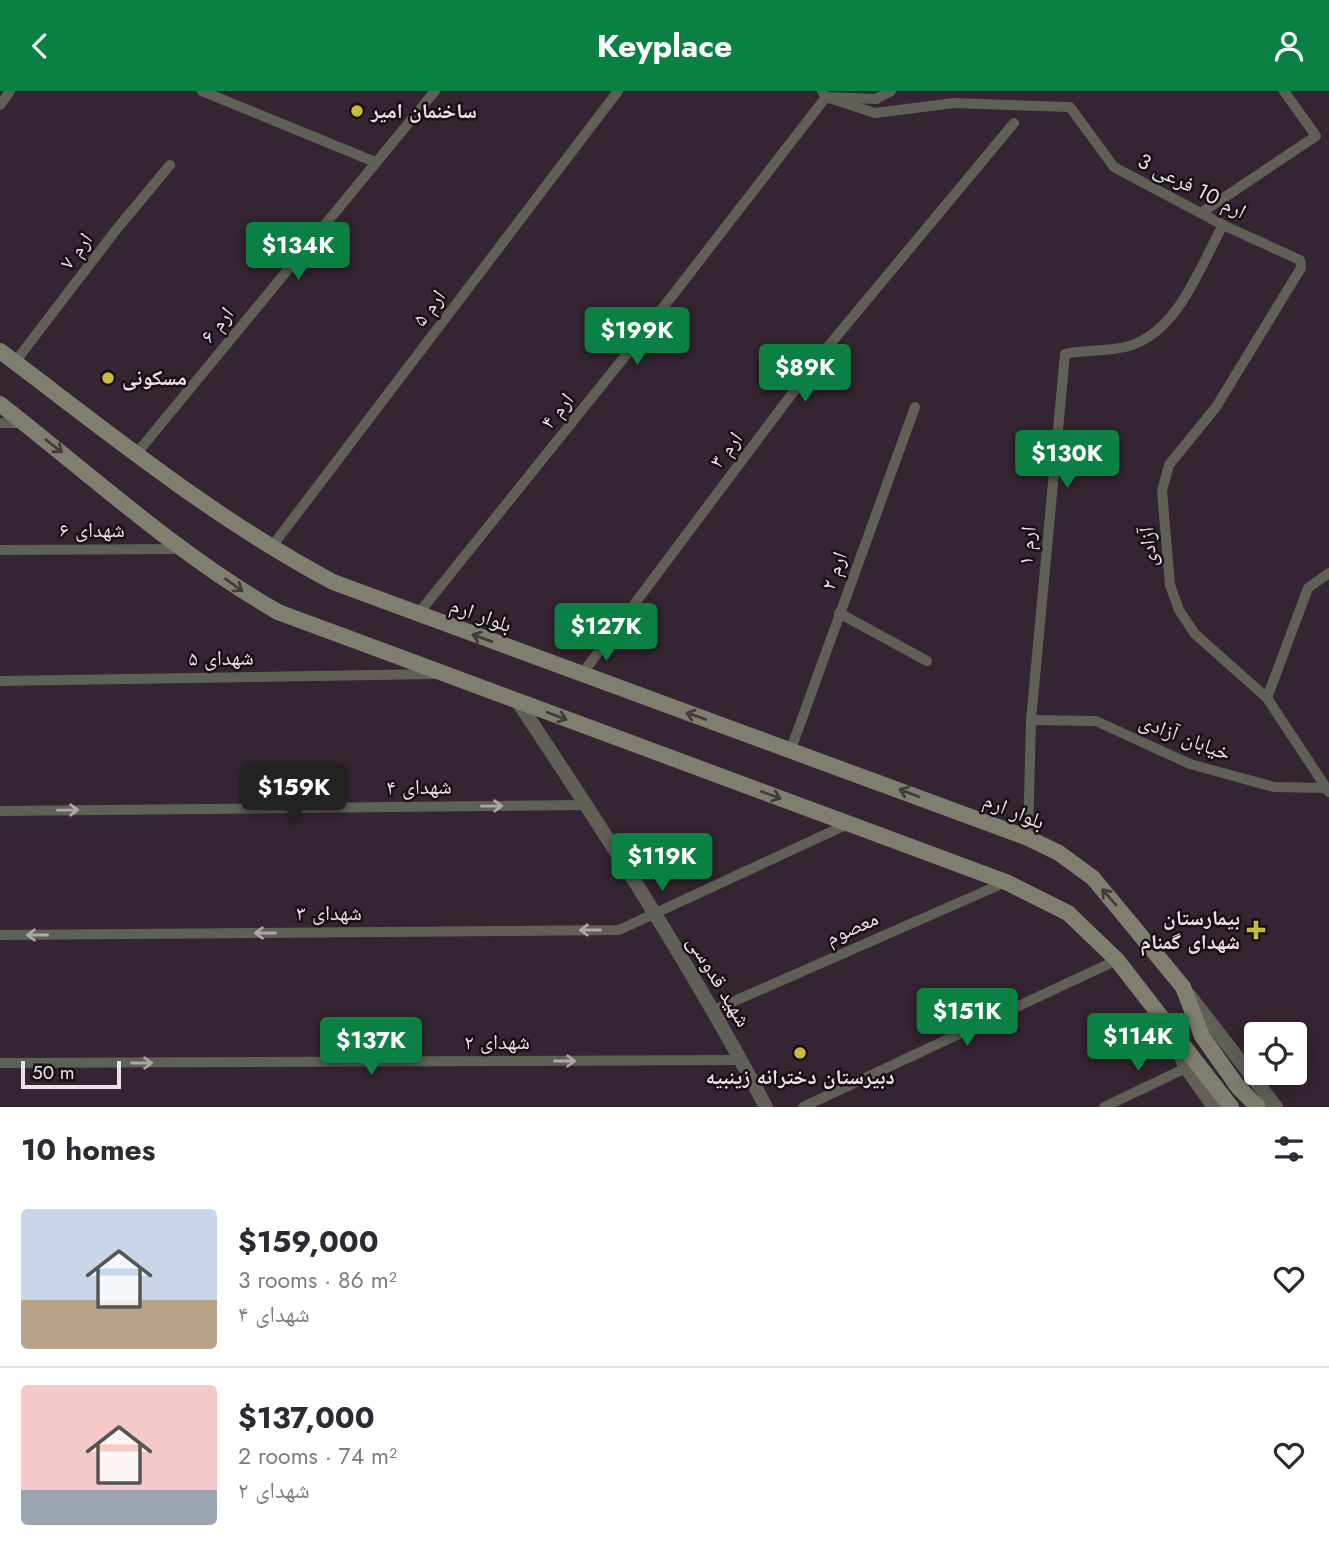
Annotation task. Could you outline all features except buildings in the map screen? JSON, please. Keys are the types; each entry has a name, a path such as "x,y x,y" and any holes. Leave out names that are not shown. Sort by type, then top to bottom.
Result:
{"main road":[{"name":"بلوار ارم","path":"0,351 270,549 333,582 791,749 1028,838 1059,853 1093,878 1183,987 1202,1036 1238,1087 1258,1107"},
{"path":"0,404 184,549 242,591 278,612 1006,882 1068,913 1117,960 1160,1012 1231,1107"}],"street":[{"path":"0,105 10,91"},
{"path":"202,91 376,162"},
{"name":"ارم ۵","path":"270,549 618,91"},
{"path":"824,94 876,99 891,91"},
{"path":"1284,91 1316,136"},
{"name":"ارم ۶","path":"137,453 376,162 430,92"},
{"name":"ارم 10 فرعی 3","path":"824,94 875,113 954,103 1070,107 1114,167 1223,225 1284,251"},
{"name":"ارم ۴","path":"418,614 638,340 824,94"},
{"name":"ارم ۳","path":"582,674 821,355 1014,123"},
{"path":"1201,213 1316,136 1329,131"},
{"name":"ارم ۷","path":"15,362 116,230 170,165"},
{"name":"ارم ۱","path":"1028,838 1031,720 1065,354 1127,347 1158,330 1184,296 1223,225"},
{"name":"آزادی","path":"1284,251 1300,260 1301,268 1216,407 1169,465 1162,491 1170,585 1179,610 1195,635 1267,698 1328,790"},
{"name":"ارم ۲","path":"791,749 915,407"},
{"path":"0,423 25,423"},
{"name":"شهدای ۶","path":"0,550 184,549"},
{"path":"1267,698 1308,588 1329,573"},
{"path":"839,614 928,661"},
{"name":"شهدای ۵","path":"0,681 442,674"},
{"name":"شهید قدوسی","path":"518,702 655,913 714,1010 766,1107"},
{"name":"خیابان آزادی","path":"1031,720 1096,721 1191,764 1273,787 1328,790"},
{"name":"شهدای ۴","path":"0,811 587,805"},
{"name":"شهدای ۳","path":"0,935 619,930 848,824"},
{"name":"معصوم","path":"714,1010 1006,882"},
{"path":"803,1107 1117,960"},
{"path":"1183,987 1276,1107"},
{"path":"1160,1012 1186,1068 1214,1107"},
{"name":"شهدای ۲","path":"0,1063 742,1060"},
{"path":"1104,1107 1186,1068"}],"place":[{"name":"ساخنمان امیر","path":"357,111"},
{"name":"مسکونی","path":"108,378"},
{"name":"بیمارستان شهدای گمنام","path":"1256,930"},
{"name":"دبیرستان دخترانه زینبیه","path":"800,1053"}]}
